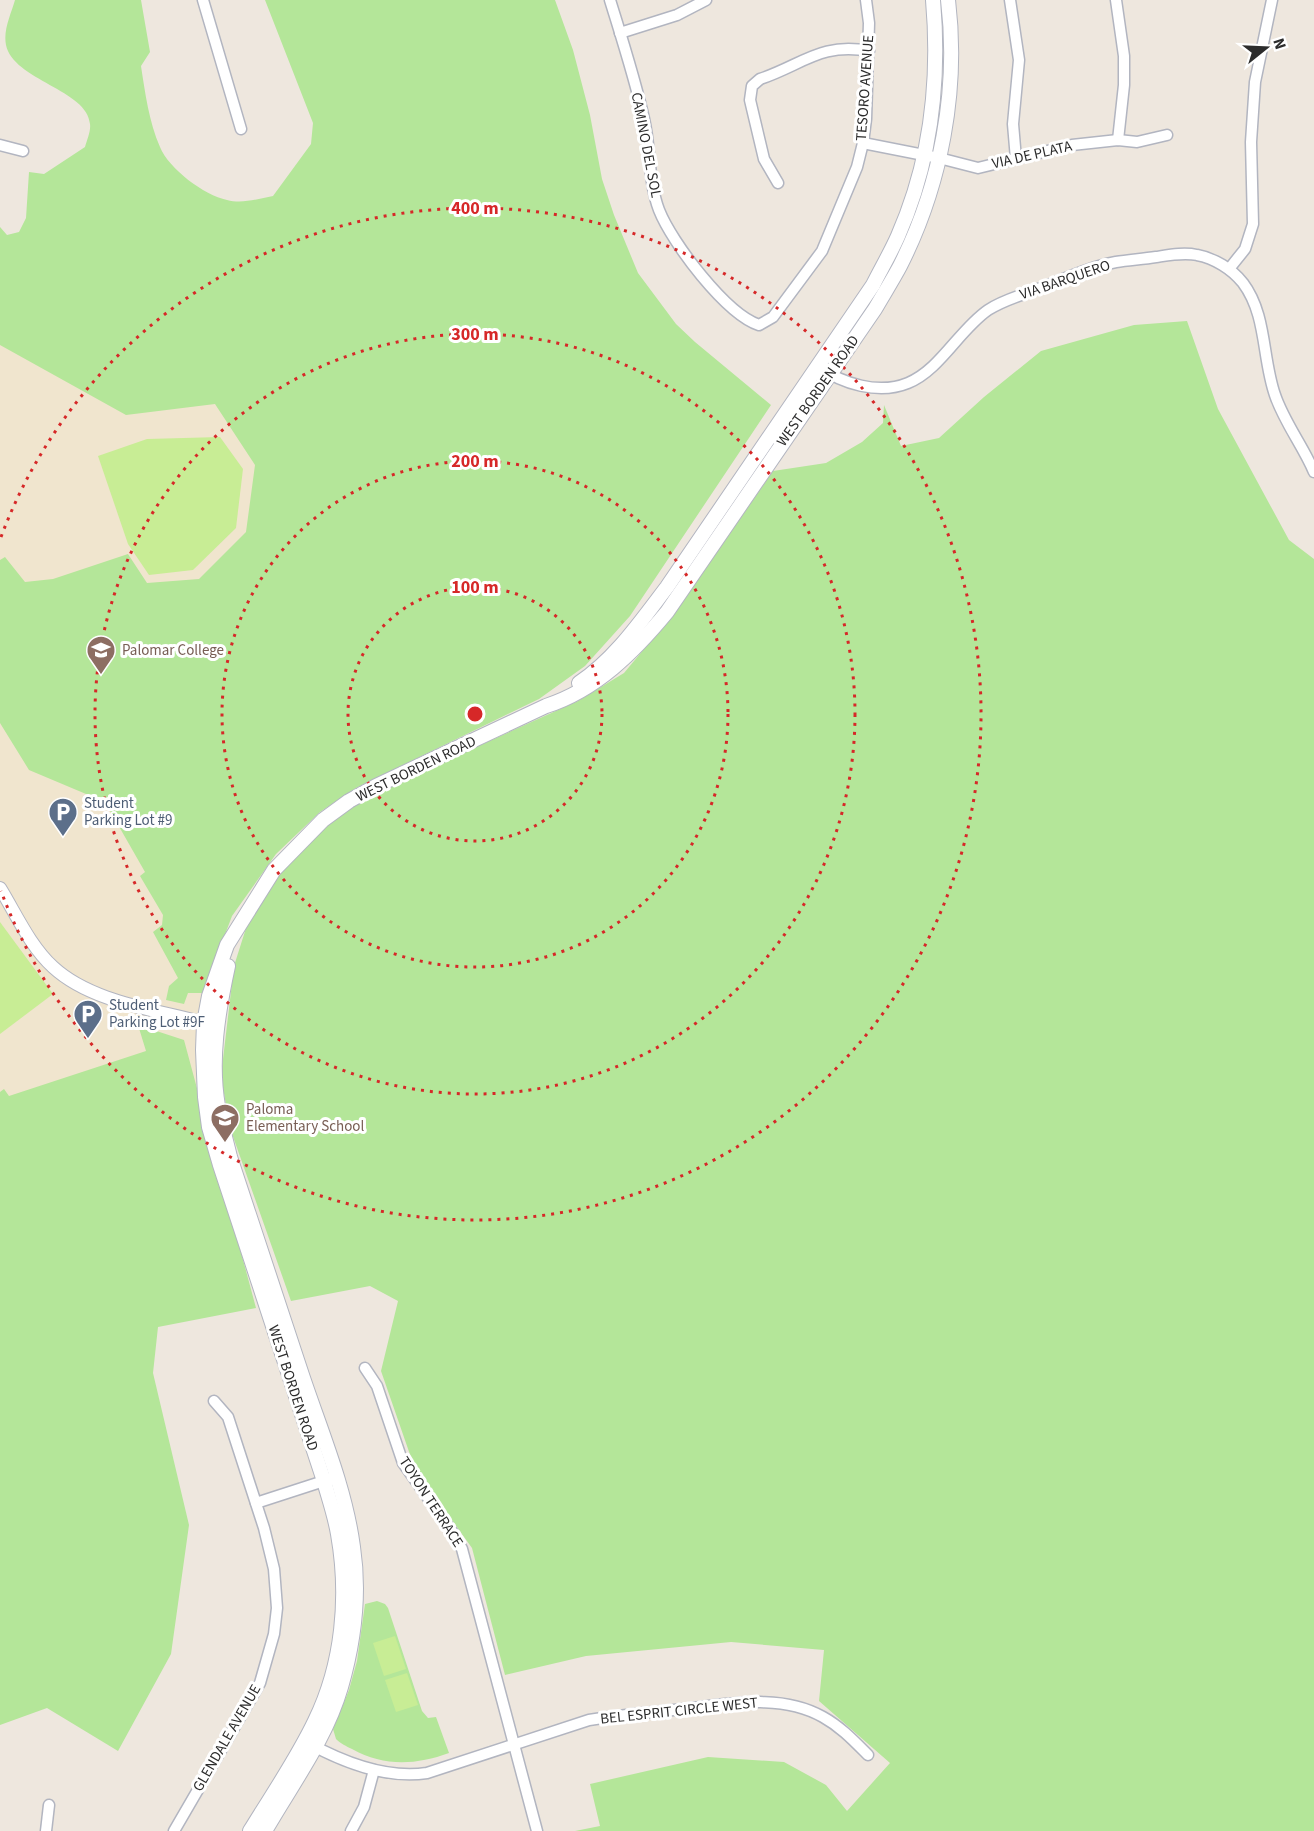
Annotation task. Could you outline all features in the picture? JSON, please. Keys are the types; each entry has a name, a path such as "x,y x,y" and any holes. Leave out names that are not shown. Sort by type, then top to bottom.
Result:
{"main road":[{"name":"WEST BORDEN ROAD","path":"250,1831 331,1714 341,1687 356,1605 354,1549 212,1136 205,1097 210,1025 235,935 258,892 274,870 332,814 376,786 546,706 565,700 596,682 647,637 667,612 875,309 900,266 918,226 932,184 931,124 937,41 933,0"},
{"name":"WEST BORDEN ROAD","path":"546,706 589,676 633,633 667,587 873,285 893,246 917,186 945,128 951,73 951,26 948,0"},
{"name":"WEST BORDEN ROAD","path":"265,1831 310,1744"}],"street":[{"path":"203,0 241,129"},
{"name":"CAMINO DEL SOL","path":"610,0 644,122 649,166 659,209 675,240 704,278 747,321 759,326"},
{"path":"620,33 677,15 706,0"},
{"name":"TESORO AVENUE","path":"759,326 773,317 822,251 846,195 863,143 866,119 869,23 866,0"},
{"path":"1010,0 1019,60 1013,124 1016,159"},
{"path":"1116,0 1124,56 1124,85 1118,140"},
{"path":"1229,269 1245,249 1253,224 1251,142 1255,82 1272,0"},
{"path":"778,183 764,159 750,100 752,86 760,79 819,52 850,48 869,51"},
{"name":"VIA DE PLATA","path":"863,143 932,156 978,168 1072,145 1118,140 1137,142 1167,135"},
{"path":"0,145 23,151"},
{"name":"VIA BARQUERO","path":"818,366 830,375 863,386 885,389 908,384 924,374 974,321 990,309 1008,300 1115,262 1174,255 1196,255 1211,259 1229,269 1252,297 1259,316 1275,396 1313,466"},
{"path":"0,888 33,944 53,967 77,985 109,998 210,1025"},
{"name":"TOYON TERRACE","path":"364,1368 377,1386 403,1462 462,1549 537,1831"},
{"name":"GLENDALE AVENUE","path":"174,1831 260,1683 268,1659 276,1617 276,1586 271,1552 228,1417 214,1401"},
{"path":"256,1503 330,1479"},
{"name":"BEL ESPRIT CIRCLE WEST","path":"310,1744 374,1770 410,1776 428,1773 598,1719 754,1702 778,1702 822,1716 846,1733 868,1755"},
{"path":"351,1831 364,1807 374,1770"},
{"path":"46,1831 49,1805"}],"shaded area":[{"name":"Palomar College","path":"0,319 535,504 141,696 222,973 209,1081 0,1142"}],"green space":[{"path":"15,0 141,0 150,52 141,66 150,117 160,147 179,172 208,193 227,200 250,201 273,196 311,144 313,123 265,0 555,0 573,50 590,115 602,179 638,273 676,324 771,405 630,616 585,666 539,699 356,788 320,812 276,854 232,916 203,993 188,993 184,1004 166,1000 169,986 178,978 153,932 162,925 163,915 140,876 145,872 105,802 29,770 0,723 0,560 5,557 25,582 53,579 128,554 147,583 199,579 246,532 255,465 215,404 126,415 0,345 0,227 7,235 19,232 26,218 29,172 44,174 85,147 90,127 86,112 77,102 22,67 12,57 6,45 6,34"},
{"path":"1187,321 1218,409 1289,540 1314,559 1314,1831 575,1831 600,1826 590,1784 708,1757 784,1762 826,1785 847,1811 890,1763 819,1701 824,1650 731,1642 586,1656 505,1675 472,1548 415,1469 381,1371 398,1301 370,1286 291,1301 230,1128 221,1076 234,966 247,925 273,880 346,809 578,701 624,673 679,607 773,471 826,463 862,442 883,423 884,405 901,446 939,438 984,397 1041,351 1134,325"},
{"path":"220,437 243,469 236,528 193,570 149,575 128,544 98,456 147,439"},
{"path":"0,922 53,994 0,1034"},
{"path":"138,1025 184,1040 256,1308 158,1327 153,1373 189,1525 171,1654 118,1751 47,1708 0,1725 0,1092 4,1089 9,1096 146,1051"},
{"path":"377,1601 388,1608 422,1711 428,1718 436,1717 449,1753 412,1762 388,1761 364,1755 336,1739 333,1729 349,1690 357,1661 365,1604"},
{"path":"395,1636 406,1669 384,1676 373,1643"},
{"path":"407,1673 418,1705 396,1712 385,1680"}],"place":[{"name":"Palomar College","path":"101,676"},
{"name":"Student Parking Lot #9","path":"63,838"},
{"name":"Student Parking Lot #9F","path":"88,1040"},
{"name":"Paloma Elementary School","path":"225,1144"}]}
